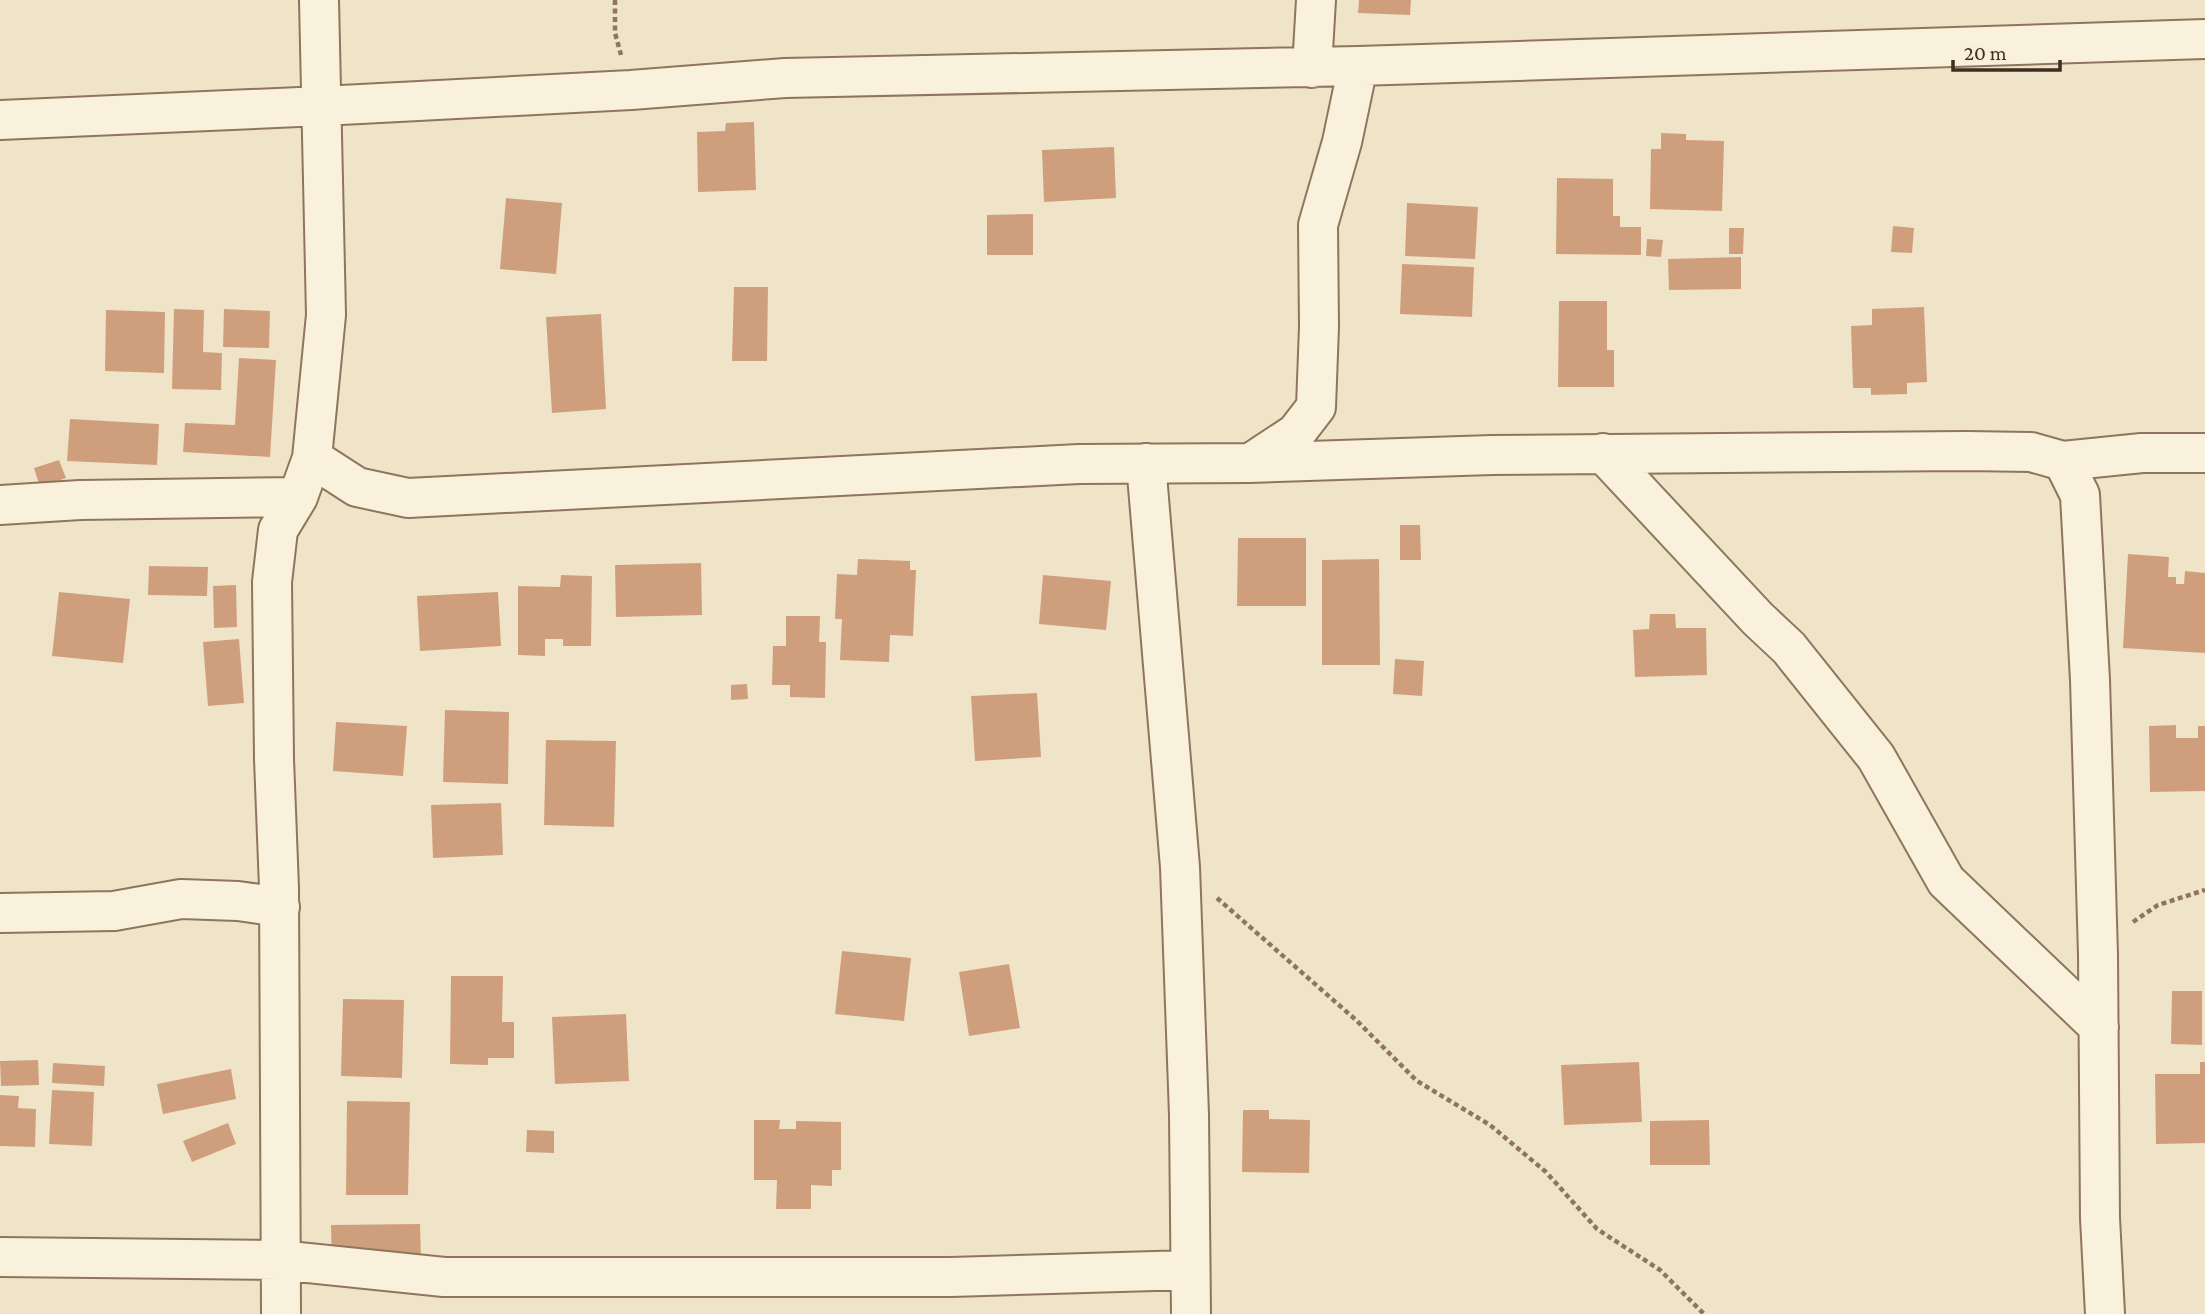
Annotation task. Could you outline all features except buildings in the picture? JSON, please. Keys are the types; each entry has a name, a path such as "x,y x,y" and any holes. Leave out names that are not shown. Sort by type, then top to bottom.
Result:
{"street":[{"path":"281,1314 279,907 272,582 278,530 298,497 312,458 326,315 319,0"},
{"path":"1312,68 1316,0"},
{"path":"0,120 322,106 785,78 1312,68 2205,39"},
{"path":"1250,463 1296,433 1316,407 1319,327 1318,225 1342,142 1358,66"},
{"path":"312,458 358,487 408,498 1038,466 1146,463 1250,463 1603,453 1966,451 2031,452 2063,461 2142,453 2205,453"},
{"path":"1603,453 1797,659 1875,757 1946,881 2099,1027"},
{"path":"2063,461 2080,495 2090,680 2098,955 2100,1218 2105,1314"},
{"path":"1146,463 1180,867 1189,1115 1191,1314"},
{"path":"0,505 80,499 298,497"},
{"path":"0,913 114,911 181,899 238,901 279,907"},
{"path":"0,1257 279,1260 444,1276 951,1277 1190,1270"}],"path":[{"path":"615,0 615,33 631,89"},
{"path":"1180,867 1286,956 1417,1081 1490,1125 1546,1172 1597,1229 1660,1269 1704,1314"},
{"path":"2098,955 2123,929 2158,905 2205,890"}]}
